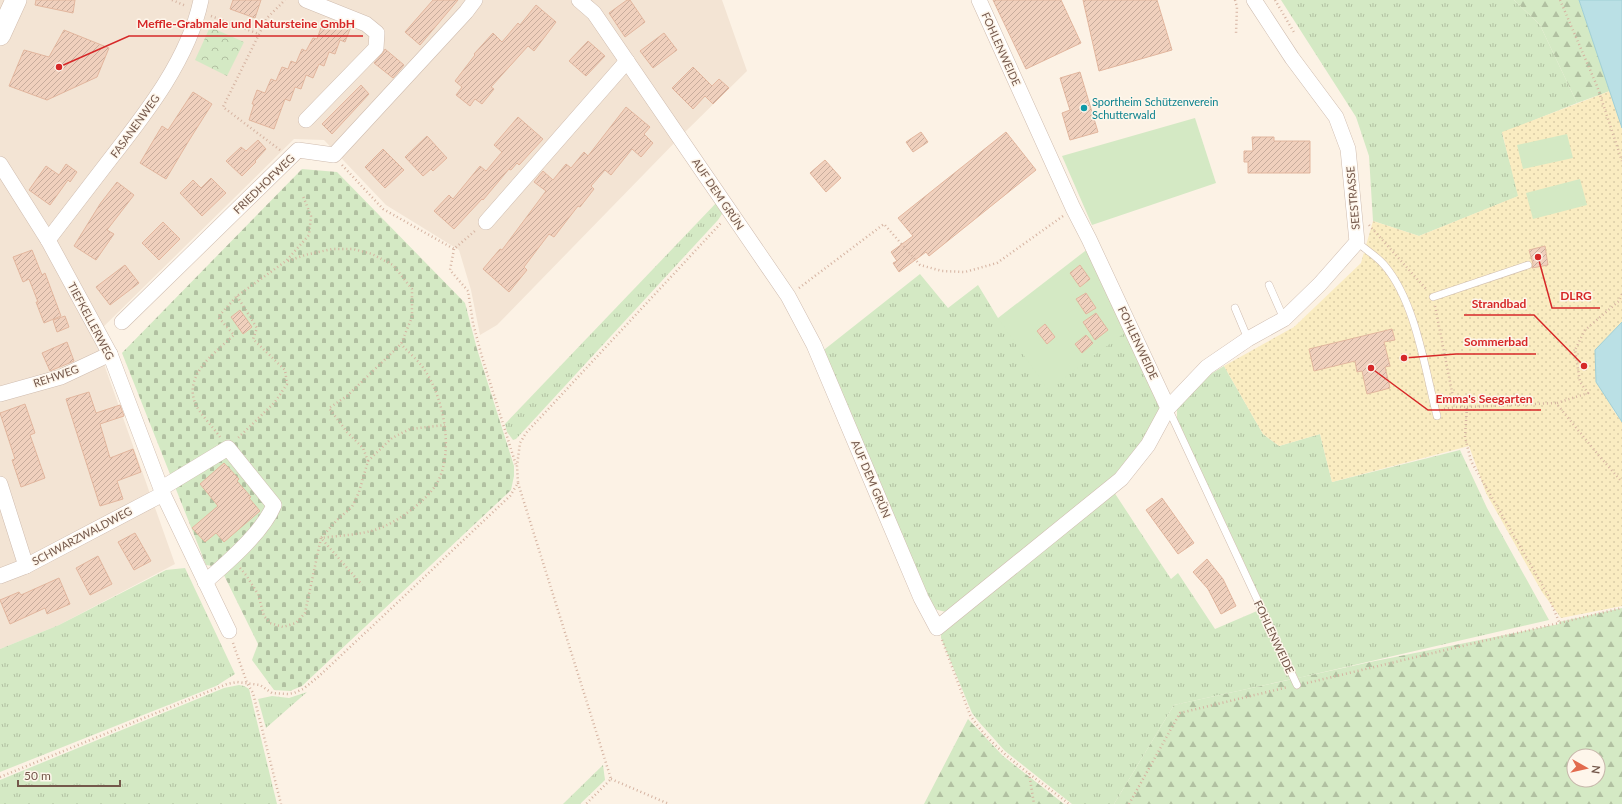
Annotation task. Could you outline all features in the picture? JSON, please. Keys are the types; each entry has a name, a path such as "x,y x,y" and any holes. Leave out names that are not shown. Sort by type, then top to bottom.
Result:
{"street":[{"path":"0,35 16,0"},
{"path":"306,0 366,24 377,33 376,48 306,120"},
{"path":"334,155 466,12 475,0"},
{"name":"AUF DEM GRÜN","path":"579,0 594,12 788,296 814,345 921,598 937,628"},
{"name":"FOHLENWEIDE","path":"979,0 1073,208 1089,238 1168,408"},
{"name":"SEESTRASSE","path":"1168,408 1207,367 1248,339 1284,319 1320,284 1357,242 1348,149 1336,117 1292,58 1254,0"},
{"name":"FASANENWEG","path":"48,240 160,92 186,44 200,6"},
{"path":"486,222 627,61"},
{"name":"FRIEDHOFWEG","path":"122,322 298,150 334,155"},
{"name":"TIEFKELLERWEG","path":"0,164 48,240 110,354 162,491 229,631"},
{"name":"REHWEG","path":"0,394 60,377 110,354"},
{"path":"937,628 1121,479 1148,445 1168,408"},
{"path":"162,491 228,448 274,505 270,516 232,559 205,582"},
{"path":"0,484 26,566"},
{"name":"SCHWARZWALDWEG","path":"0,576 26,566 162,491"}],"lane":[{"path":"1357,242 1385,266 1400,288 1413,320 1437,416"},
{"path":"1433,297 1528,266"},
{"path":"1269,285 1284,319"},
{"path":"1234,308 1248,339"},
{"name":"FOHLENWEIDE","path":"1168,408 1297,685"}],"path":[{"path":"172,0 200,6 259,34"},
{"path":"285,0 267,18 223,107 290,158"},
{"path":"1235,0 1237,7 1236,34"},
{"path":"1560,0 1597,86 1622,161"},
{"path":"334,155 383,209 454,249"},
{"path":"237,296 257,328 253,338 284,370 287,384 275,402 228,448 196,405 193,392 195,377 201,367 234,335 218,317 237,296 286,261 309,235 311,216 303,196"},
{"path":"788,296 884,224 920,265 942,271 964,272 997,263 1073,208"},
{"path":"669,804 611,779 518,483 517,466 520,443 526,432 730,212"},
{"path":"486,222 454,249 450,270 468,291 473,323 482,357 517,466"},
{"path":"1366,222 1433,297 1455,407 1556,403 1588,393 1580,382 1575,350 1585,330 1619,301 1622,294"},
{"path":"286,261 332,249 353,248 372,254 393,265 412,289 412,317 401,344 347,396 329,408 347,432 363,448 368,461"},
{"path":"321,538 358,534 386,526 412,511 436,485 445,463 445,425 438,393 424,368 401,344"},
{"path":"1556,403 1622,482"},
{"path":"1467,407 1465,437 1471,461 1548,595 1559,622"},
{"path":"232,559 246,575 258,594 264,616 270,623 283,627 296,623 305,614 321,538 352,506 359,492 368,461 392,438 410,429 445,425"},
{"path":"0,777 227,684 237,682 260,685 272,693 294,693 303,689 318,677 510,496 518,483"},
{"path":"321,538 362,585"},
{"path":"1129,804 1180,713 1622,608"},
{"path":"937,628 973,719 1003,753 1069,804"},
{"path":"229,631 247,683 253,693 281,804"},
{"path":"1029,773 1034,804"},
{"path":"586,804 611,779"}],"shaded area":[{"path":"0,0 722,0 747,71 683,134 497,325 480,335 471,290 459,250 386,205 324,140 294,139 94,336 175,564 59,625 0,649"}],"green space":[{"path":"1281,0 1514,0 1540,25 1577,103 1502,133 1519,196 1419,236 1373,221 1369,156 1356,117"},
{"path":"1514,0 1579,0 1610,91 1577,103 1540,25"},
{"path":"210,27 244,42 227,76 195,60"},
{"path":"1195,118 1216,183 1092,225 1062,156"},
{"path":"1567,134 1573,158 1523,169 1517,145"},
{"path":"302,169 337,172 465,303 477,349 514,466 514,476 511,490 302,686 290,691 274,690 252,660 258,644 220,567 206,565 122,353"},
{"path":"1580,179 1587,205 1533,219 1526,193"},
{"path":"719,200 724,211 718,220 516,439 513,440 507,432 505,424"},
{"path":"1089,248 1127,331 1048,390 998,318"},
{"path":"920,274 948,308 978,285 998,318 1127,331 1162,410 1145,439 1118,475 946,612 934,609 820,353"},
{"path":"1224,366 1263,434 1279,446 1320,434 1332,482 1460,450 1487,508 1549,620 1298,678 1177,419 1177,407 1201,380"},
{"path":"1114,492 1171,579 1178,573 1215,629 1257,611 1292,679 1174,705 1114,804 1072,804 1005,751 972,713 941,638 941,632"},
{"path":"185,568 235,674 216,686 0,772 0,649 59,625 166,570"},
{"path":"1622,608 1622,804 1114,804 1174,705 1375,661 1559,624 1559,622"},
{"path":"239,685 249,689 277,804 0,804 0,780 224,688"},
{"path":"307,692 266,728 258,699 272,696 289,698"},
{"path":"968,719 1003,756 1064,804 924,804"},
{"path":"603,765 605,780 580,804 563,804"}],"sand":[{"path":"1610,91 1622,128 1622,322 1595,351 1613,410 1622,422 1622,606 1561,618 1542,592 1486,493 1469,446 1332,482 1320,434 1279,446 1263,434 1224,366 1294,327 1361,263 1373,221 1419,236 1518,196 1502,132"}],"water":[{"path":"1579,0 1622,0 1622,128"},
{"path":"1622,322 1622,422 1596,382 1595,350"}],"building":[{"path":"36,0 75,0 73,13 35,5"},
{"path":"233,0 261,0 255,18 230,9"},
{"path":"433,0 458,0 420,45 405,32"},
{"path":"627,0 630,0 645,22 625,37 609,13"},
{"path":"993,0 1061,0 1081,43 1026,69"},
{"path":"1083,0 1157,0 1172,50 1099,71"},
{"path":"536,5 556,22 534,51 528,46 491,87 494,89 482,104 475,99 470,106 456,95 462,87 455,81 475,55 474,54 493,33 502,42 518,23 520,25"},
{"path":"324,19 350,29 345,42 340,40 335,54 329,52 324,66 319,64 313,78 306,75 301,89 295,87 290,101 285,99 274,129 249,120 254,104 252,104 257,90 265,93 271,79 276,81 282,67 288,69 291,61 296,63 302,49 306,51 313,38 317,39"},
{"path":"64,30 109,48 97,77 47,100 9,86 24,50 49,57"},
{"path":"664,33 677,50 653,68 640,51"},
{"path":"588,41 605,56 586,76 569,61"},
{"path":"385,49 404,65 393,78 374,63"},
{"path":"693,67 712,86 719,79 729,88 713,104 705,96 693,109 672,88"},
{"name":"Sportheim Schützenverein Schutterwald","path":"1080,72 1098,132 1070,140 1062,113 1070,110 1060,78"},
{"path":"361,85 369,94 332,134 322,124"},
{"path":"193,92 212,104 166,179 140,163 162,126 168,130"},
{"path":"626,107 650,127 644,134 653,143 641,157 632,149 611,175 605,170 591,186 594,189 580,207 578,206 554,237 549,234 524,267 527,270 509,292 483,269 500,249 502,250 546,191 534,182 543,171 553,180 566,164 571,168 584,152 588,156"},
{"path":"518,117 543,139 519,165 517,163 511,170 509,169 483,200 482,199 454,229 434,211 449,195 453,199 480,166 486,171 502,152 494,145"},
{"path":"921,132 928,142 913,152 906,142"},
{"path":"1006,132 1036,170 929,256 926,252 899,272 893,263 897,261 891,252 913,236 898,218"},
{"path":"427,136 447,158 433,171 431,169 423,176 405,157"},
{"path":"1252,137 1274,137 1274,141 1310,141 1310,173 1248,173 1248,162 1244,162 1244,151 1253,151"},
{"path":"258,140 266,149 242,176 226,161 241,147 246,151"},
{"path":"383,149 404,170 385,188 365,167"},
{"path":"825,160 841,178 826,192 810,173"},
{"path":"66,164 77,172 70,182 68,180 50,205 29,190 46,166 59,175"},
{"path":"211,178 226,193 202,216 180,193 193,180 201,188"},
{"path":"117,182 134,195 107,230 114,234 96,260 74,246 100,204"},
{"path":"163,222 180,239 159,260 142,243"},
{"path":"1545,246 1548,265 1532,268 1533,264 1529,250"},
{"path":"32,250 42,275 45,273 61,316 44,323 29,279 23,282 13,257"},
{"path":"125,265 139,283 110,305 96,287"},
{"path":"1080,265 1090,279 1080,287 1070,273"},
{"path":"1086,293 1096,308 1086,314 1076,299"},
{"path":"240,310 252,327 243,334 231,317"},
{"path":"1096,313 1108,330 1095,340 1083,322"},
{"path":"65,316 69,327 57,332 53,320"},
{"path":"1045,324 1055,337 1047,344 1037,331"},
{"path":"1392,329 1395,340 1384,342 1390,366 1385,367 1390,388 1367,394 1362,371 1357,372 1355,361 1314,371 1309,349"},
{"path":"1086,335 1093,343 1082,353 1075,344"},
{"path":"67,342 74,361 50,371 42,353"},
{"path":"89,392 96,413 120,405 124,416 100,424 110,458 133,449 141,472 117,481 123,499 100,506 66,399"},
{"path":"25,404 35,433 30,435 45,478 21,487 12,460 15,459 0,413"},
{"path":"224,463 239,479 237,481 251,497 249,498 260,511 224,542 216,533 205,542 192,528 218,506 200,484"},
{"path":"1162,498 1194,543 1178,554 1146,510"},
{"path":"135,533 151,561 134,570 118,542"},
{"path":"98,556 112,584 90,595 76,568"},
{"path":"1207,559 1223,579 1236,606 1221,614 1208,589 1193,572"},
{"path":"59,578 70,604 47,614 45,608 10,624 0,600 19,592 21,595"}],"place":[{"name":"Meffle-Grabmale und Natursteine GmbH","path":"59,67"},
{"name":"Sportheim Schützenverein Schutterwald","path":"1084,108"},
{"name":"DLRG","path":"1538,257"},
{"name":"Sommerbad","path":"1404,358"},
{"name":"Strandbad","path":"1584,366"},
{"name":"Emma's Seegarten","path":"1371,368"}]}
